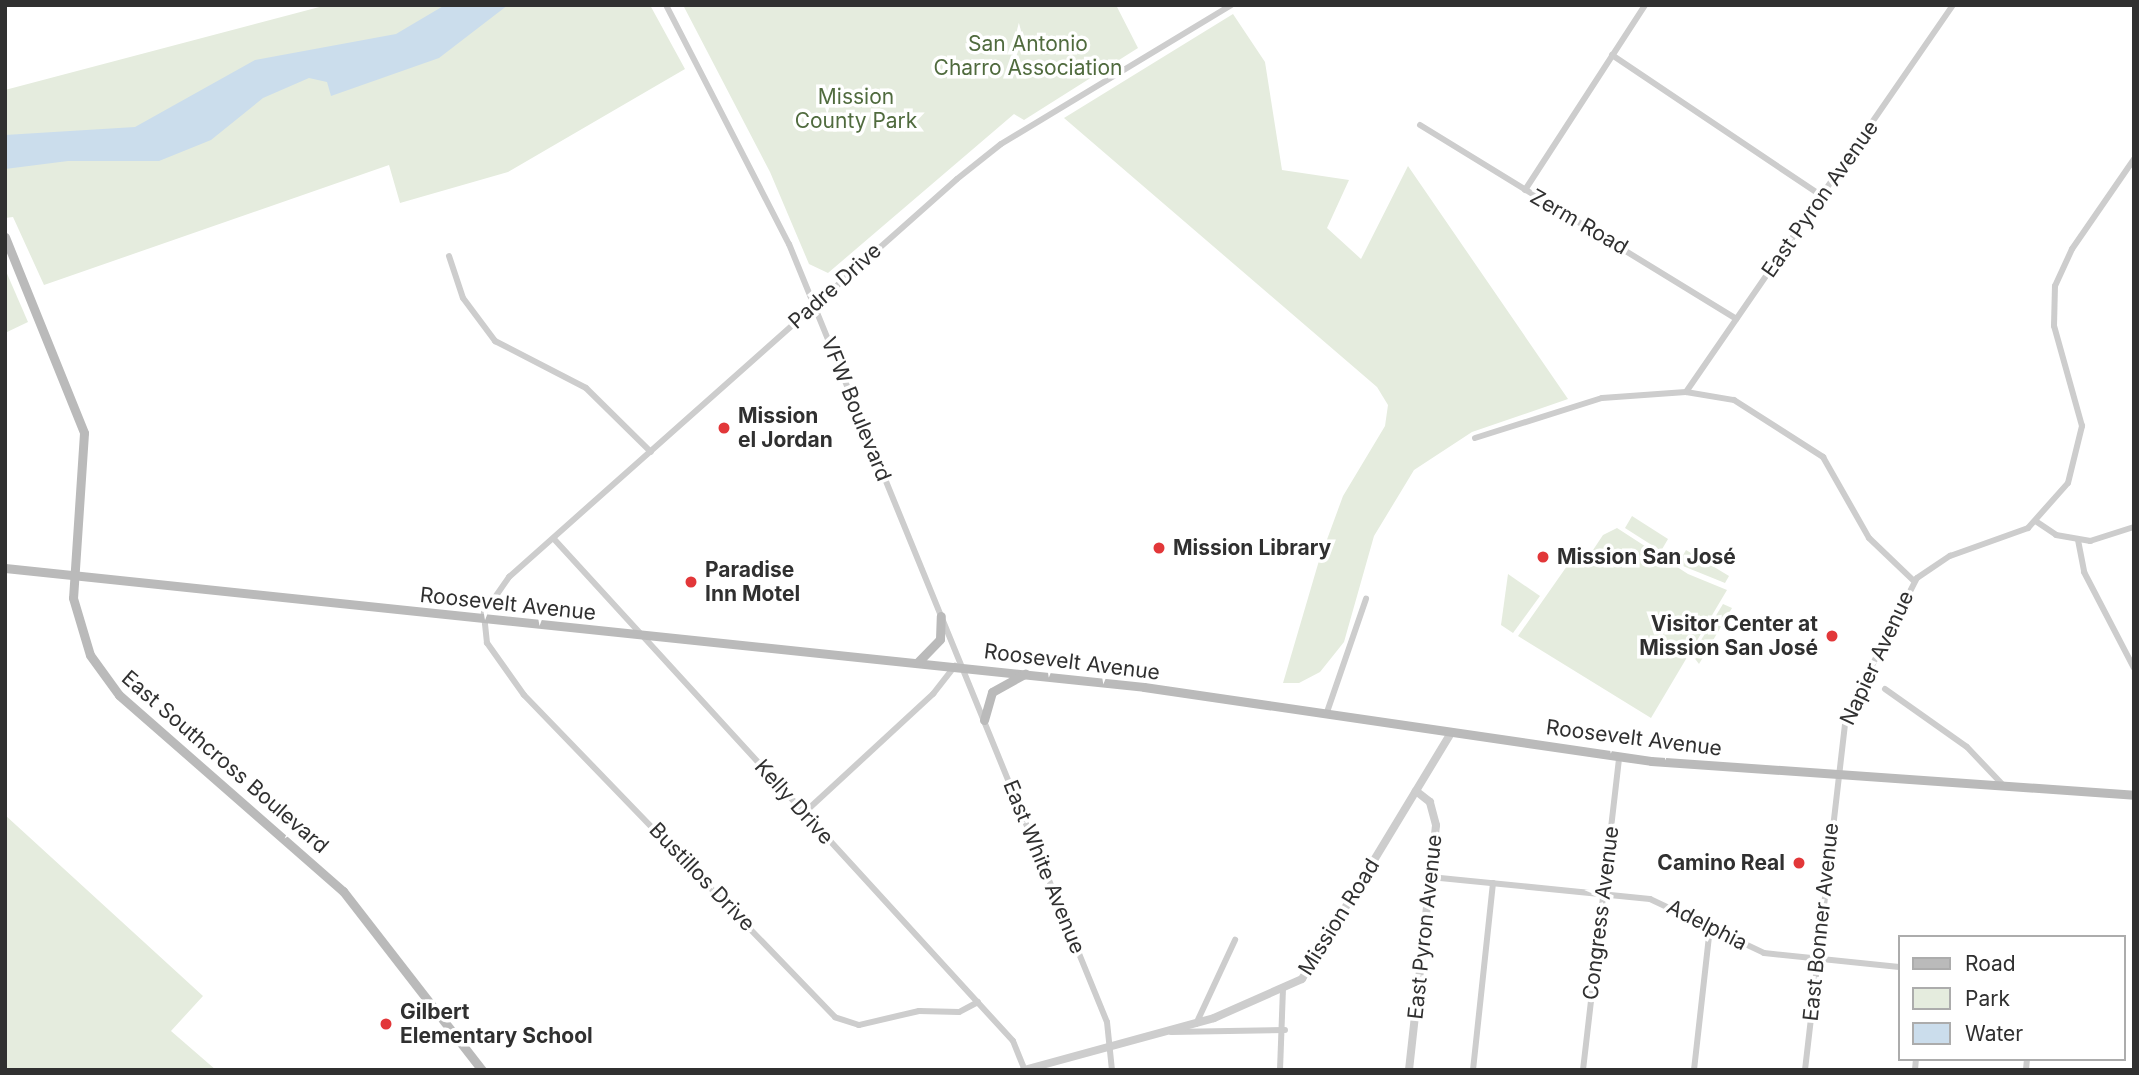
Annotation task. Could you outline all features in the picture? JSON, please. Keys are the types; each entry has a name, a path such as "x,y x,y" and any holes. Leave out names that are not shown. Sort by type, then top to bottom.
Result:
{"main road":[{"name":"East Southcross Boulevard","path":"5,237 84,433 73,575 78,628 106,680 343,891 482,1070"},
{"name":"Roosevelt Avenue","path":"5,568 1025,674 1619,757 2134,794"},
{"path":"917,663 940,639 941,616"},
{"path":"984,720 992,692 1025,674"}],"street":[{"name":"VFW Boulevard","path":"666,5 765,190 941,616 958,667"},
{"name":"Padre Drive","path":"483,619 500,586 814,306 1001,144 1231,5"},
{"path":"1525,190 1645,5"},
{"name":"East Pyron Avenue","path":"1686,392 1953,5"},
{"path":"1612,55 1822,196"},
{"name":"Zerm Road","path":"1420,125 1736,319"},
{"name":"Napier Avenue","path":"1837,773 1849,708 1914,581 1950,556 2008,539 2037,522 2068,483 2081,439 2079,401 2054,326 2055,286 2071,249 2134,159"},
{"path":"449,256 463,298 495,341 598,397 651,452"},
{"path":"1475,438 1602,398 1686,392 1746,405 1814,449 1837,473 1869,538 1914,581"},
{"path":"2037,522 2078,540 2111,537 2134,527"},
{"name":"Kelly Drive","path":"554,539 1013,1041 1024,1070"},
{"path":"2078,540 2084,572 2134,668"},
{"path":"1326,715 1366,599"},
{"name":"Bustillos Drive","path":"483,619 487,643 524,695 842,1022 959,1012 978,1002"},
{"path":"804,813 933,694 958,667"},
{"name":"East White Avenue","path":"958,667 984,720 1112,1046 1112,1070"},
{"path":"1885,689 1967,747 2002,784"},
{"name":"Mission Road","path":"1024,1070 1196,1024 1283,990 1312,967 1451,733"},
{"name":"Congress Avenue","path":"1583,1070 1619,757"},
{"name":"East Bonner Avenue","path":"1805,1070 1837,773"},
{"name":"East Pyron Avenue","path":"1409,1070 1435,812 1416,791"},
{"name":"Adelphia","path":"1430,877 1603,893 1664,902 1764,953 1898,967"},
{"path":"1473,1070 1493,883"},
{"path":"1694,1070 1710,927"},
{"path":"1196,1024 1235,940"},
{"path":"1280,1070 1285,1030 1283,990"},
{"name":"Mission Road","path":"1170,1031 1285,1030"}],"green space":[{"path":"327,5 650,5 685,69 508,172 400,203 389,165 44,285 13,217 5,218 5,90"},
{"name":"Mission County Park","path":"683,5 1116,5 1138,48 1024,120 1014,114 828,273 809,264 770,172"},
{"path":"1233,14 1265,62 1282,170 1349,180 1327,228 1361,259 1408,166 1568,399 1472,432 1414,470 1374,536 1344,642 1320,672 1299,683 1283,683 1318,564 1343,496 1385,426 1388,405 1377,387 1064,118"},
{"path":"5,269 28,322 5,333"},
{"path":"1632,516 1668,539 1661,551 1625,528"},
{"path":"1617,528 1688,574 1727,590 1651,718 1518,636 1567,566 1589,556 1603,535"},
{"path":"1686,550 1729,576 1725,583 1678,564"},
{"path":"1508,574 1540,596 1513,633 1501,625"},
{"path":"1723,604 1732,608 1699,664 1692,655"},
{"path":"5,815 203,996 171,1031 216,1070 5,1070"}],"water":[{"path":"445,5 508,5 439,58 331,96 327,82 309,78 263,98 211,140 159,161 68,161 5,169 5,135 135,127 255,60 396,34"}],"place":[{"name":"Mission el Jordan","path":"724,428"},
{"name":"Mission Library","path":"1159,548"},
{"name":"Mission San José","path":"1543,557"},
{"name":"Paradise Inn Motel","path":"691,582"},
{"name":"Visitor Center at Mission San José","path":"1832,636"},
{"name":"Camino Real","path":"1799,863"},
{"name":"Gilbert Elementary School","path":"386,1024"}],"park label":[{"name":"San Antonio Charro Association","path":"1028,56"}]}
